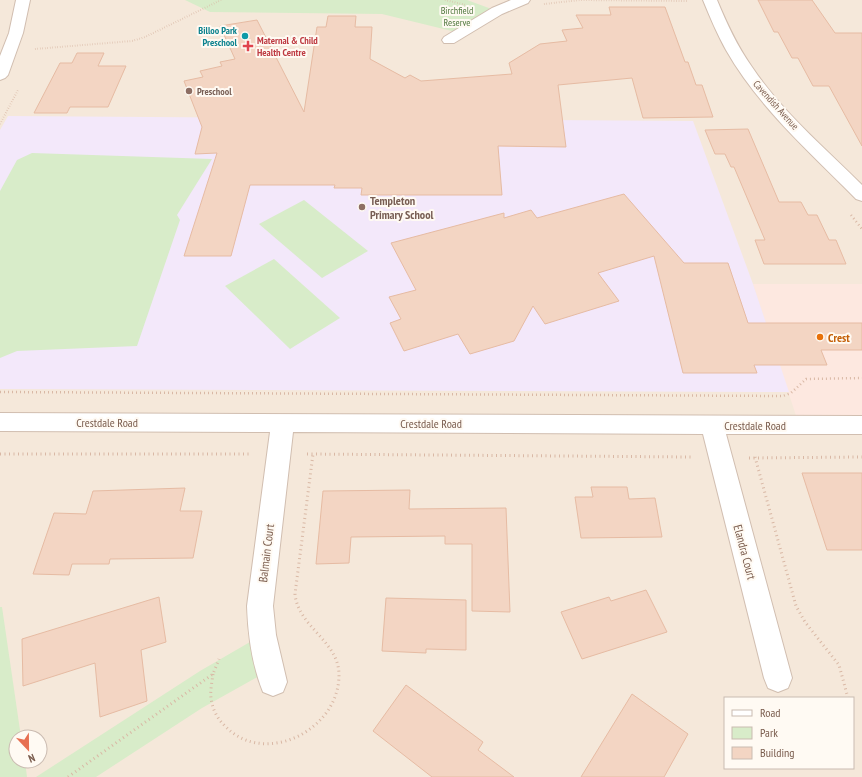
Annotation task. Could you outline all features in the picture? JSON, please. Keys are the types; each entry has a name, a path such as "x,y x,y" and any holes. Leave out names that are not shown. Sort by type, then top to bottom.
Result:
{"street":[{"path":"0,75 16,33 13,19 23,0"},
{"path":"449,40 497,11 524,0"},
{"name":"Cavendish Avenue","path":"710,0 734,51 756,83 773,104 862,195"},
{"name":"Crestdale Road","path":"0,422 862,425"},
{"name":"Balmain Court","path":"273,682 262,635 260,606 283,423"},
{"name":"Elandra Court","path":"712,425 778,678"}],"path":[{"path":"35,50 132,41 221,0"},
{"path":"542,5 580,0 687,0"},
{"path":"0,392 783,396 794,392 806,378 862,378"},
{"path":"0,454 253,454"},
{"path":"313,454 694,457"},
{"path":"755,457 796,606 801,619 838,664 846,680 848,697"},
{"path":"745,458 862,457"},
{"path":"68,777 213,674 219,659"}],"shaded area":[{"path":"0,0 862,0 862,777 0,777"},
{"name":"Templeton Primary School","path":"8,116 693,121 753,284 789,392 0,389 0,130"},
{"path":"753,284 862,284 862,425 799,425"}],"green space":[{"name":"Birchfield Reserve","path":"185,0 467,0 497,11 460,33 382,14 210,12"},
{"path":"32,153 212,159 177,215 180,220 137,346 17,351 0,358 0,191 17,160"},
{"path":"304,200 368,251 322,278 259,224"},
{"path":"274,259 340,318 290,349 225,286"},
{"path":"0,607 2,607 20,729 8,729 8,769 26,769 27,777 0,777"},
{"path":"262,635 270,670 202,708 96,777 36,777 200,671"}],"building":[{"path":"758,0 812,0 835,33 862,33 862,146 829,86 813,86 798,58 792,58 778,32 774,32"},
{"path":"609,7 665,7 685,62 688,62 696,85 702,85 713,117 643,118 632,78 558,85 566,147 498,146 502,195 361,195 362,188 334,188 335,185 250,185 231,256 184,256 217,153 195,154 202,127 184,81 203,77 200,71 222,66 220,62 235,59 220,26 257,20 304,112 317,27 326,27 328,16 356,16 355,27 372,27 370,59 405,78 410,75 421,81 512,74 509,63 540,44 567,41 562,30 583,28 576,15 611,15"},
{"path":"77,53 104,53 98,66 126,66 108,107 70,107 67,113 34,113 60,63 72,63"},
{"path":"748,129 779,202 801,202 808,215 817,215 829,240 836,240 846,264 764,264 755,240 765,240 734,167 731,167 725,154 715,154 705,130"},
{"path":"624,194 684,263 728,263 748,323 862,323 862,350 821,350 827,365 754,365 757,373 683,373 654,256 598,273 619,301 545,324 533,306 514,341 470,354 458,334 404,351 390,323 401,319 389,297 416,290 391,243 504,213 504,218 531,210 537,218"},
{"path":"802,473 862,473 862,550 827,550"},
{"path":"591,487 627,487 629,499 655,498 662,537 581,538 575,497 593,497"},
{"path":"185,488 180,511 202,511 193,558 110,559 109,564 72,564 69,575 33,574 54,513 86,514 93,491"},
{"path":"410,490 409,509 506,508 510,612 472,611 472,544 445,544 445,536 351,537 349,563 316,564 323,491"},
{"path":"646,590 667,632 582,659 561,612 609,597 611,601"},
{"path":"159,597 166,642 141,650 147,701 100,717 95,663 23,686 22,639"},
{"path":"386,598 466,600 466,650 426,649 426,653 382,651"},
{"path":"406,685 483,742 478,750 514,777 432,777 373,731"},
{"path":"632,694 688,734 664,777 581,777"}],"place":[{"name":"Billoo Park Preschool","path":"245,36"},
{"name":"Maternal & Child Health Centre","path":"248,46"},
{"name":"Preschool","path":"189,91"},
{"name":"Templeton Primary School","path":"362,207"},
{"name":"Crest","path":"820,337"}]}
